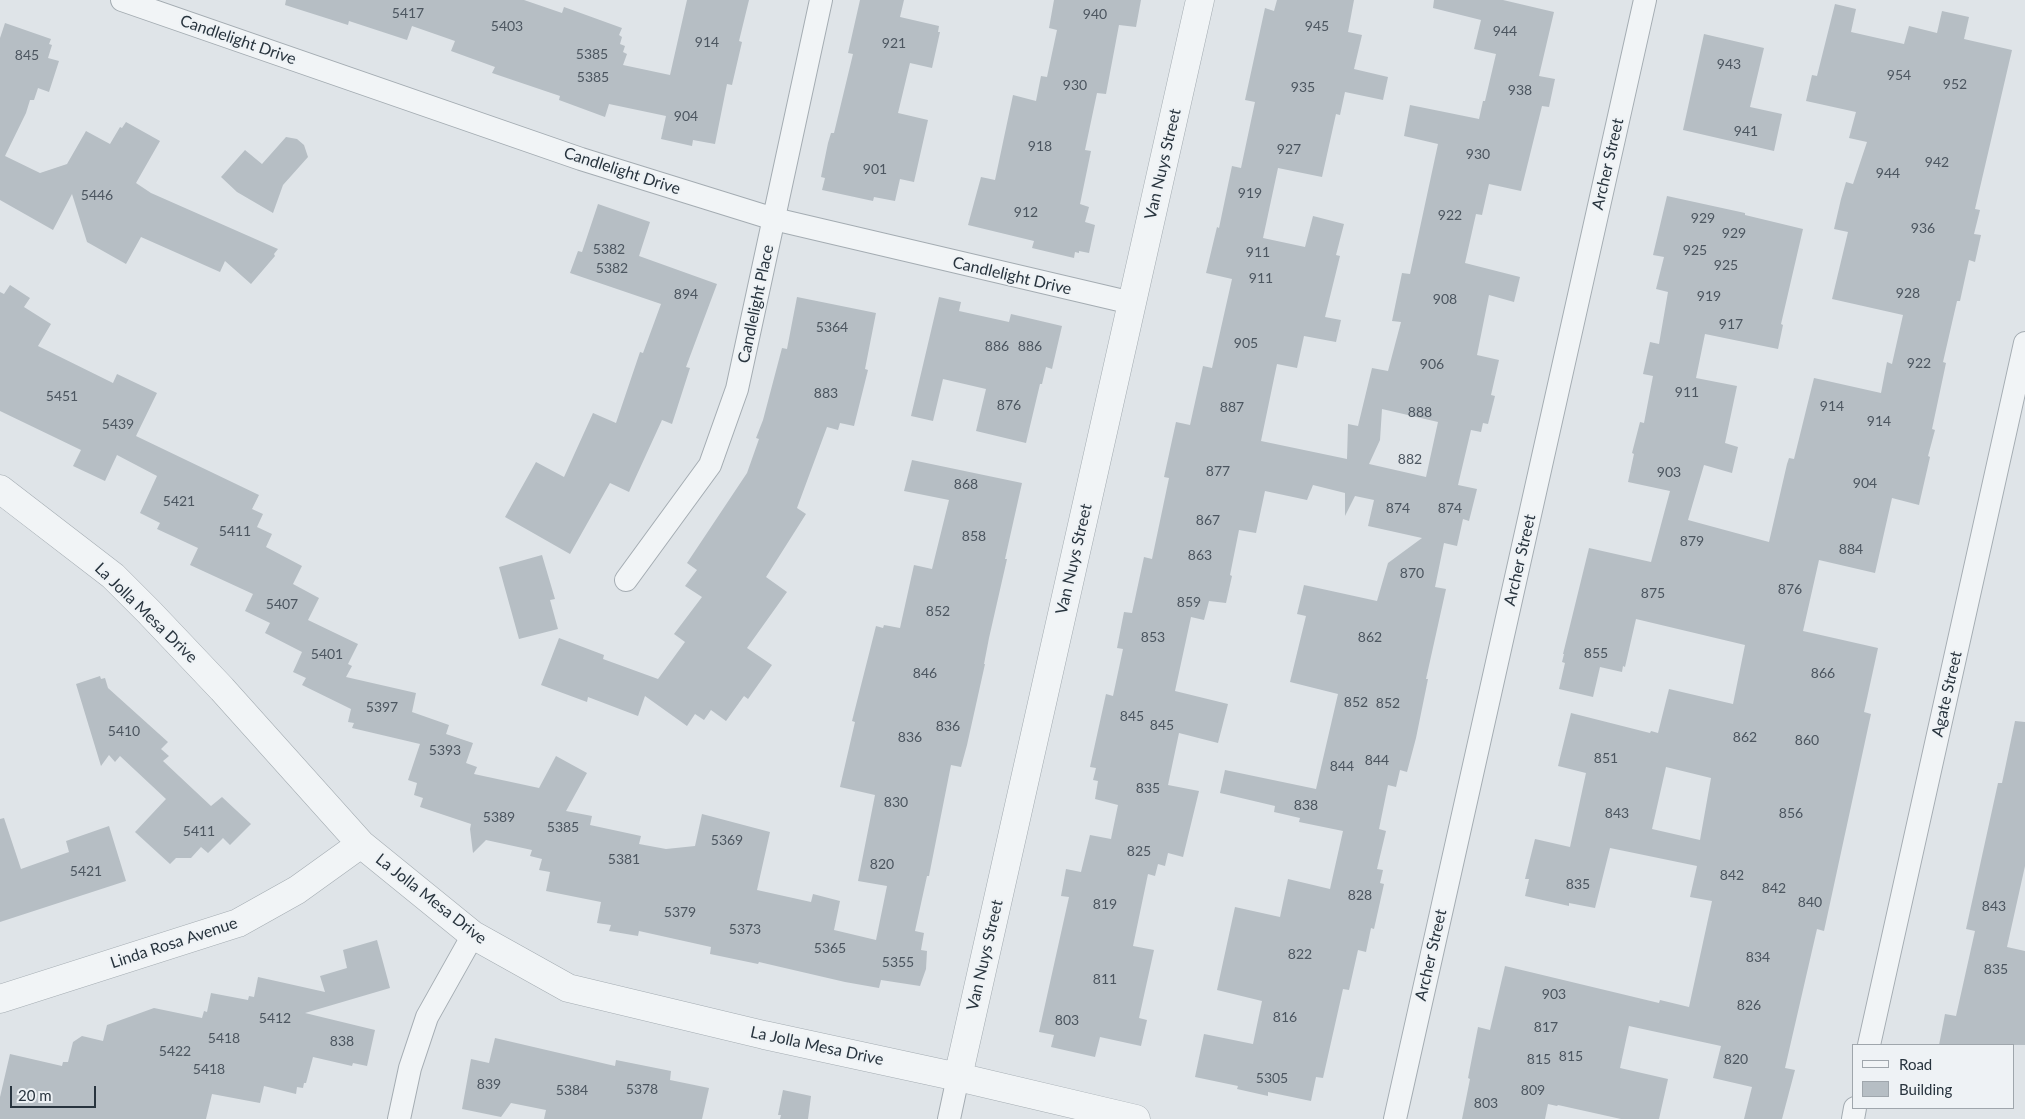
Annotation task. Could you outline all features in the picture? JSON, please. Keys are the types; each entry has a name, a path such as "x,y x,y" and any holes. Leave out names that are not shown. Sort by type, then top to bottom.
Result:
{"street":[{"name":"Candlelight Drive","path":"122,0 581,159 774,219 1132,303"},
{"name":"Candlelight Place","path":"626,580 710,465 737,389 821,0"},
{"name":"Van Nuys Street","path":"949,1119 1200,0"},
{"name":"Archer Street","path":"1395,1119 1645,0"},
{"name":"Agate Street","path":"1869,1044 2025,343"},
{"name":"La Jolla Mesa Drive","path":"0,489 113,576 222,689 361,844 473,935 568,988 764,1035 958,1077 1136,1119"},
{"name":"Linda Rosa Avenue","path":"0,999 238,923 298,890 361,844"},
{"path":"399,1119 410,1068 427,1017 473,935"}],"building":[{"path":"286,0 524,0 562,13 564,7 622,28 619,35 622,37 620,44 625,46 623,52 627,54 623,65 670,75 687,0 749,0 739,41 742,42 732,85 727,84 715,144 693,140 692,146 661,139 666,116 609,104 605,117 559,100 560,96 492,73 495,67 451,51 455,41 412,26 407,40 349,21 348,25 285,5"},
{"path":"860,0 904,0 900,17 939,26 938,32 940,32 932,68 910,63 898,113 928,120 914,182 900,179 895,201 874,197 873,201 822,190 825,178 821,177 828,143 831,133 834,133 853,54 848,53"},
{"path":"1054,0 1141,0 1136,27 1119,25 1106,94 1097,93 1085,150 1091,151 1080,204 1089,207 1085,222 1095,225 1089,253 1075,252 1074,258 1032,248 1034,241 968,225 981,177 995,180 1013,95 1036,101 1041,76 1047,77 1057,30 1049,28"},
{"path":"1277,0 1354,0 1348,32 1362,35 1354,69 1388,77 1383,100 1345,92 1340,115 1336,114 1322,177 1278,168 1263,238 1305,247 1313,216 1344,224 1336,255 1340,256 1325,317 1341,320 1336,342 1304,336 1297,368 1277,364 1261,441 1347,459 1348,424 1358,426 1372,368 1388,371 1401,322 1392,321 1402,273 1410,274 1438,144 1404,136 1410,105 1479,119 1496,54 1474,49 1481,20 1433,8 1434,0 1503,0 1554,12 1539,76 1555,79 1549,107 1542,106 1521,191 1489,184 1482,215 1476,214 1465,263 1520,277 1514,302 1489,295 1477,355 1499,360 1491,395 1495,396 1488,424 1483,423 1481,432 1471,430 1458,485 1477,489 1469,521 1463,519 1457,546 1444,543 1435,587 1446,589 1426,679 1428,679 1416,738 1407,772 1400,770 1396,787 1388,785 1379,829 1386,831 1377,869 1383,870 1380,883 1384,884 1374,929 1371,928 1366,952 1358,950 1349,990 1343,989 1323,1078 1316,1077 1311,1101 1268,1092 1268,1096 1237,1089 1238,1086 1195,1077 1204,1034 1253,1044 1262,1001 1217,990 1235,907 1280,917 1288,879 1330,889 1343,831 1299,822 1300,818 1274,812 1275,806 1220,793 1225,770 1316,789 1338,694 1290,682 1306,616 1297,614 1304,585 1377,601 1388,563 1422,538 1368,526 1374,500 1355,496 1345,516 1345,493 1313,485 1307,500 1265,491 1256,533 1239,530 1226,603 1209,601 1204,620 1191,617 1175,691 1228,704 1218,743 1179,733 1168,785 1199,791 1183,857 1168,853 1165,866 1158,864 1155,876 1148,874 1133,946 1154,950 1139,1018 1147,1020 1141,1046 1100,1037 1095,1057 1051,1047 1054,1035 1039,1032 1069,897 1061,896 1066,869 1081,872 1090,835 1111,839 1118,805 1095,799 1098,781 1093,780 1096,768 1090,767 1106,694 1113,696 1123,649 1117,648 1124,612 1132,613 1144,557 1152,559 1169,478 1164,477 1176,422 1190,425 1203,366 1212,368 1232,279 1206,273 1217,227 1219,228 1232,166 1241,168 1255,102 1245,100 1265,8 1274,11","holes":["1382,409 1438,422 1426,477 1369,464 1380,440"]},
{"path":"1835,4 1856,9 1851,32 1904,44 1909,26 1937,33 1942,11 1969,17 1964,39 2012,50 1975,209 1980,210 1974,234 1981,235 1975,262 1969,260 1960,301 1957,301 1943,362 1946,363 1932,429 1935,430 1919,505 1892,498 1875,573 1819,560 1803,631 1878,648 1864,712 1871,714 1824,931 1817,929 1785,1068 1795,1070 1782,1119 1744,1119 1752,1087 1713,1078 1721,1046 1629,1026 1620,1068 1668,1079 1659,1119 1621,1119 1548,1104 1545,1119 1462,1119 1478,1027 1490,1030 1505,966 1659,1003 1660,1000 1689,1007 1712,901 1690,897 1697,866 1610,848 1595,908 1569,903 1569,906 1525,896 1529,879 1525,879 1535,839 1570,847 1586,773 1558,766 1571,713 1650,733 1651,731 1658,733 1669,689 1733,704 1745,645 1636,619 1625,667 1623,666 1622,672 1600,667 1593,697 1559,689 1565,663 1562,662 1563,654 1589,548 1651,562 1670,491 1628,482 1634,454 1632,453 1640,422 1644,423 1653,376 1643,374 1650,342 1659,344 1668,292 1656,289 1664,257 1653,255 1667,196 1745,213 1745,215 1803,229 1781,324 1783,325 1778,349 1705,334 1696,378 1737,386 1725,443 1738,447 1732,473 1704,465 1688,520 1769,542 1787,464 1789,458 1794,459 1814,378 1881,393 1887,362 1892,364 1903,315 1832,299 1848,232 1834,229 1846,182 1853,184 1867,142 1849,138 1856,112 1806,101 1812,75 1817,76","holes":["1666,767 1711,778 1700,840 1652,829"]},
{"path":"5,23 51,39 49,44 52,45 48,58 59,61 49,92 38,88 34,100 30,100 26,113 5,156 40,173 67,164 86,131 110,144 120,127 122,128 126,122 160,141 136,183 151,193 278,249 274,254 275,256 251,284 225,261 220,272 141,237 126,264 87,242 72,194 53,230 0,200 0,38"},
{"path":"1704,34 1764,48 1750,107 1782,114 1774,151 1683,130"},
{"path":"286,137 297,139 304,145 308,157 283,185 273,213 237,192 221,177 245,150 262,164"},
{"path":"598,204 650,222 639,256 717,284 686,367 690,368 672,424 662,420 629,492 610,483 570,554 505,517 536,462 564,477 593,413 616,423 640,352 643,353 661,304 570,273 578,251 582,252"},
{"path":"10,285 30,298 24,307 51,324 38,346 113,383 117,374 157,393 136,436 259,495 252,509 263,514 257,527 272,534 266,547 302,566 293,584 319,598 308,620 358,644 348,664 352,666 346,677 416,693 412,712 449,725 446,734 473,743 466,763 477,767 474,774 539,788 556,756 587,773 566,811 592,816 590,825 641,836 639,844 666,849 695,846 702,814 770,832 757,890 811,902 813,894 840,901 834,930 876,940 887,886 858,881 875,795 840,787 855,722 852,721 876,626 883,628 884,625 900,628 914,565 932,569 949,500 904,491 912,460 1022,483 967,745 961,767 951,765 929,876 927,876 915,931 924,933 921,950 927,951 926,969 920,986 881,980 879,988 845,982 759,962 758,964 710,954 711,947 639,931 638,936 609,931 611,925 597,923 601,902 546,891 550,872 539,870 542,859 530,856 532,850 486,840 473,853 471,824 420,807 423,798 414,795 417,783 408,780 420,744 352,728 354,723 348,722 351,709 302,685 306,678 293,672 302,652 265,633 270,623 245,611 253,594 190,565 198,548 157,529 160,523 140,513 157,476 117,455 105,481 73,466 81,450 0,411 0,292 4,294"},
{"path":"797,297 876,313 865,369 868,370 854,426 840,423 838,430 827,427 797,508 806,514 766,577 787,592 747,648 772,665 748,699 744,696 726,721 711,710 704,720 695,714 687,726 645,696 638,716 588,697 587,702 541,685 559,638 604,655 603,659 658,679 685,642 674,634 702,597 685,586 697,570 687,563 747,473 759,439 756,438 763,420 782,348 787,349"},
{"path":"939,297 961,302 959,311 1009,322 1011,314 1062,326 1052,369 1046,367 1042,384 1040,384 1026,443 976,431 986,389 943,379 933,421 911,416"},
{"path":"542,555 555,599 550,600 558,629 519,639 499,567"},
{"path":"100,676 101,679 105,678 108,688 168,742 161,749 169,756 163,761 211,806 222,797 251,824 230,845 223,838 208,853 201,847 191,858 176,858 170,864 135,832 166,799 120,756 115,762 109,755 101,766 76,684"},
{"path":"2015,721 2025,722 2025,866 2007,947 2025,951 2025,1045 1939,1044 1945,1014 1956,1016 1975,931 1966,929 1998,783 2002,783"},
{"path":"4,818 21,869 69,852 66,841 109,826 126,881 0,922 0,819"},
{"path":"377,940 390,988 305,1013 375,1030 367,1066 353,1063 352,1066 313,1057 306,1083 304,1083 303,1088 297,1087 296,1094 264,1086 260,1103 212,1094 206,1119 0,1119 0,1097 10,1054 62,1066 63,1062 68,1062 73,1042 82,1036 103,1041 107,1025 154,1008 202,1018 204,1011 207,1012 211,993 248,1000 249,996 254,997 258,977 325,992 320,976 347,968 343,950"},
{"path":"495,1038 615,1066 616,1060 671,1071 670,1080 709,1088 702,1119 544,1119 546,1110 511,1103 501,1117 462,1109 471,1059 489,1063"},
{"path":"783,1090 811,1096 808,1119 780,1119 781,1115 778,1115"}]}
